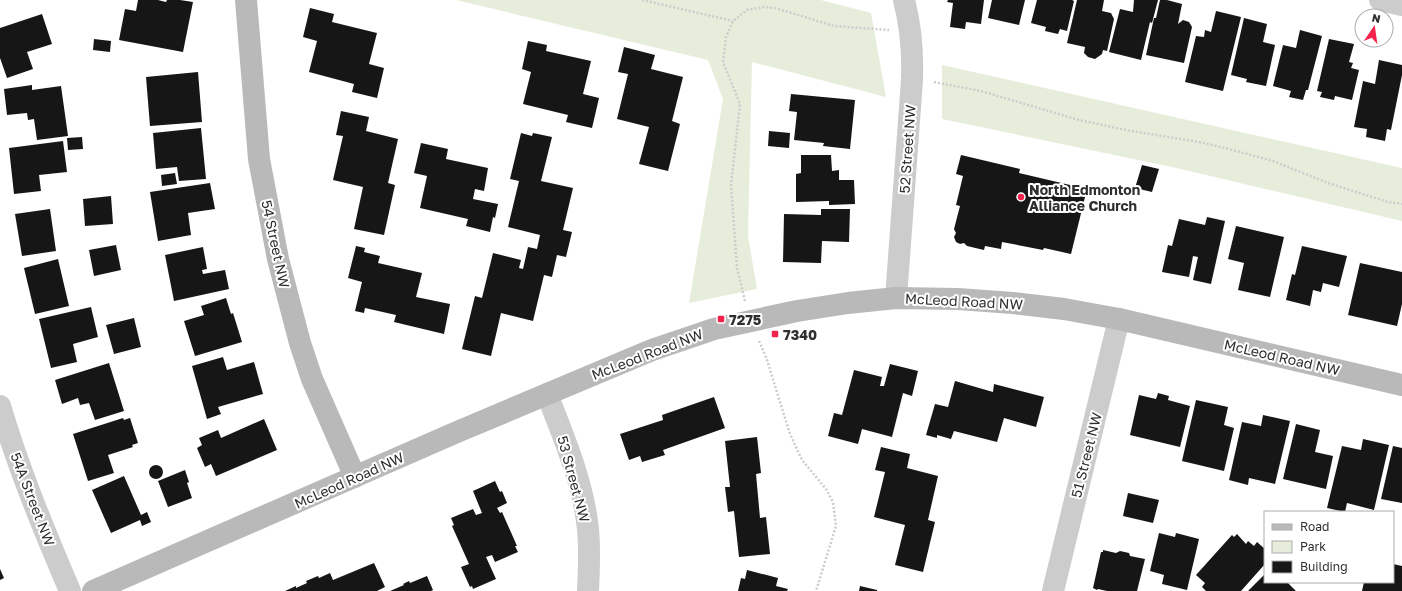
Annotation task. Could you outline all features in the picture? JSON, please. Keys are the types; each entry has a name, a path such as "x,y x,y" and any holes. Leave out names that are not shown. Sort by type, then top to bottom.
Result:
{"street":[{"name":"54 Street NW","path":"246,0 259,159 278,259 300,343 312,378 355,477"},
{"name":"52 Street NW","path":"896,298 912,80 911,32 904,0"},
{"path":"1380,0 1402,5"},
{"name":"McLeod Road NW","path":"93,591 652,350 714,329 797,311 848,303 896,298 1013,302 1119,319 1402,385"},
{"name":"51 Street NW","path":"1053,591 1119,319"},
{"name":"53 Street NW","path":"547,394 574,467 585,510 590,549 588,591"},
{"name":"54A Street NW","path":"0,406 8,434 36,510 70,591"}],"path":[{"path":"642,0 733,21 747,10 763,7 774,8 834,26 911,32"},
{"path":"912,80 938,82 981,91 1079,120 1126,130 1199,142 1273,161 1328,183 1388,202 1402,204"}],"green space":[{"path":"456,0 821,0 871,13 886,97 752,62 748,236 757,289 689,303 723,99 708,60"},
{"path":"942,65 1402,168 1402,221 1172,167 942,119"}],"building":[{"path":"138,0 158,0 166,2 167,0 180,0 193,2 183,52 119,40 125,9 136,11"},
{"path":"948,0 984,0 981,24 966,22 965,29 950,27 953,3 947,2"},
{"path":"992,0 1025,0 1019,25 988,18"},
{"path":"1037,0 1074,1 1067,31 1060,29 1058,34 1045,31 1046,27 1031,23"},
{"path":"1077,0 1104,0 1102,11 1111,13 1114,19 1107,51 1103,50 1102,54 1095,59 1088,57 1084,53 1085,47 1067,43"},
{"path":"1134,0 1158,0 1152,23 1150,22 1141,60 1109,52 1120,9 1133,12"},
{"path":"1160,0 1167,0 1182,4 1178,24 1183,20 1189,22 1192,27 1184,63 1146,55 1154,18 1156,18"},
{"path":"310,8 334,14 332,22 377,33 369,64 384,68 377,98 352,92 354,84 309,72 317,41 303,37"},
{"path":"1216,11 1241,17 1223,91 1185,82 1196,36 1204,37 1205,30 1211,32"},
{"path":"42,14 52,44 27,52 33,69 7,78 0,58 0,28"},
{"path":"1244,18 1267,24 1263,42 1275,45 1266,86 1246,82 1247,79 1231,75"},
{"path":"1300,30 1322,36 1308,90 1306,90 1303,100 1289,97 1291,91 1273,86 1283,45 1296,48"},
{"path":"94,39 111,41 110,52 93,50"},
{"path":"1329,39 1354,44 1349,62 1353,63 1351,68 1359,70 1352,100 1335,96 1334,100 1320,97 1322,92 1317,91"},
{"path":"528,41 547,45 546,51 591,61 583,94 599,98 592,128 566,122 568,115 523,104 531,72 522,69"},
{"path":"624,47 655,55 651,69 683,77 672,121 680,124 668,171 639,164 649,127 617,119 628,74 618,72"},
{"path":"1379,60 1402,65 1402,75 1391,130 1387,129 1385,141 1366,137 1367,129 1354,127 1363,81 1375,84"},
{"path":"198,72 202,122 150,126 146,77"},
{"path":"32,85 32,90 61,86 68,136 37,140 34,119 28,120 27,113 7,115 4,89"},
{"path":"791,94 855,100 850,149 823,146 824,143 794,140 797,112 789,111"},
{"path":"341,111 369,117 366,131 398,139 388,183 395,185 384,235 354,229 363,187 333,180 343,136 336,135"},
{"path":"201,128 206,179 179,181 177,167 156,169 153,133"},
{"path":"769,131 790,133 789,148 768,146"},
{"path":"521,133 532,136 533,133 552,137 541,181 573,188 563,230 572,232 566,257 557,255 552,277 544,275 533,321 501,313 491,356 462,349 475,296 482,298 493,253 521,260 519,268 523,269 528,247 537,249 540,235 508,227 519,181 510,179"},
{"path":"82,137 83,149 68,150 67,138"},
{"path":"63,141 67,172 39,175 41,191 14,194 9,148"},
{"path":"421,143 448,149 446,159 488,168 484,191 475,189 473,199 498,204 495,218 493,217 490,232 466,226 468,219 420,208 427,176 414,173"},
{"path":"801,155 831,155 832,171 839,170 839,180 854,180 855,204 829,205 829,201 796,202 796,174 801,173"},
{"name":"North Edmonton Alliance Church","path":"961,155 1020,169 1019,173 1087,189 1071,254 1044,248 1043,250 1002,242 1001,249 985,246 984,250 967,246 964,243 960,244 956,242 954,237 956,233 954,229 960,206 956,205 963,176 956,174"},
{"path":"1142,165 1159,169 1152,192 1135,188"},
{"path":"175,173 177,184 162,186 161,175"},
{"path":"210,183 215,209 188,213 191,235 158,241 150,192"},
{"path":"111,196 113,224 85,226 83,199"},
{"path":"50,209 56,251 22,256 15,214"},
{"path":"821,209 850,209 849,242 822,241 821,263 783,262 784,214 821,215"},
{"path":"1207,217 1225,221 1211,284 1193,280 1198,257 1193,256 1189,277 1162,272 1168,245 1172,246 1179,219 1205,225"},
{"path":"1236,226 1284,237 1270,297 1238,290 1244,263 1228,259"},
{"path":"116,245 121,270 94,276 89,250"},
{"path":"356,246 365,248 364,252 380,256 378,263 422,273 416,297 450,304 444,334 394,322 396,315 365,308 364,313 355,311 362,282 348,278"},
{"path":"1302,246 1347,256 1339,287 1323,283 1321,292 1313,290 1310,306 1286,300 1292,274 1295,275"},
{"path":"203,247 207,269 202,270 203,274 225,270 229,289 174,301 165,255"},
{"path":"58,259 69,306 35,314 24,268"},
{"path":"1360,263 1402,272 1402,304 1397,326 1348,315"},
{"path":"226,298 231,314 233,313 242,342 195,356 184,321 204,315 201,306"},
{"path":"91,307 98,337 73,344 77,362 51,368 39,319"},
{"path":"134,318 141,347 114,354 106,325"},
{"path":"223,357 227,370 254,362 263,394 218,407 221,414 207,419 192,366"},
{"path":"109,363 124,411 95,420 89,403 80,405 78,398 62,404 55,380"},
{"path":"890,364 918,371 912,396 903,393 892,437 862,429 858,444 828,436 834,413 842,415 854,370 882,377 880,386 884,386"},
{"path":"955,381 993,392 994,384 1044,397 1036,427 1004,418 997,442 954,431 951,439 937,435 937,438 926,435 935,404 948,407"},
{"path":"1158,393 1169,396 1168,400 1190,406 1180,447 1130,435 1139,395 1156,399"},
{"path":"714,397 725,428 663,450 665,455 642,462 640,456 629,460 620,434 663,420 662,415"},
{"path":"1196,400 1228,407 1224,425 1234,428 1224,471 1182,461"},
{"path":"1263,415 1290,421 1275,484 1249,478 1248,485 1229,480 1242,422 1261,426"},
{"path":"123,418 124,420 130,418 138,443 132,445 133,447 108,455 114,473 88,481 73,434"},
{"path":"264,419 277,450 216,476 211,464 205,467 197,448 202,445 199,438 218,430 221,438"},
{"path":"1296,424 1320,430 1315,452 1333,456 1326,489 1283,479"},
{"path":"757,437 761,473 756,474 760,518 766,517 770,554 739,557 734,511 728,512 725,487 730,487 725,441"},
{"path":"1363,439 1389,445 1374,510 1347,503 1345,511 1327,508 1342,446 1361,450"},
{"path":"1393,446 1402,448 1402,503 1381,499"},
{"path":"881,447 910,454 907,468 938,476 928,520 935,522 923,572 895,565 905,525 874,517 885,472 875,470"},
{"path":"153,465 159,465 163,469 163,475 159,479 153,479 149,475 149,469"},
{"path":"185,470 189,482 187,483 192,498 168,507 158,481"},
{"path":"124,476 141,515 147,512 151,522 142,526 140,520 111,533 92,490"},
{"path":"495,481 500,492 502,491 507,503 497,508 500,513 502,512 517,546 515,546 518,552 495,562 492,555 486,557 496,579 473,589 472,586 470,587 461,567 469,564 452,526 454,525 451,518 473,509 476,515 482,513 473,491"},
{"path":"1128,493 1159,500 1153,523 1123,516"},
{"path":"1159,533 1175,537 1176,533 1199,539 1187,590 1162,584 1164,575 1150,571"},
{"path":"1237,534 1246,544 1248,541 1254,546 1257,542 1264,548 1264,565 1241,591 1206,591 1202,587 1205,583 1196,575 1232,535 1234,537"},
{"path":"1103,550 1116,553 1120,551 1129,553 1130,556 1145,559 1137,591 1107,591 1093,588 1101,552 1103,552"},
{"path":"374,563 385,587 377,591 285,591 307,583 306,581 318,576 319,578 330,573 333,580"},
{"path":"1394,564 1402,566 1402,591 1362,591 1364,583 1394,583"},
{"path":"0,569 4,578 0,580"},
{"path":"747,570 778,578 776,586 788,589 787,591 738,591 741,578 745,579"},
{"path":"1264,575 1264,583 1288,583 1296,591 1248,591"},
{"path":"427,576 433,590 431,591 390,591 404,585 403,584 409,581 410,583"},
{"path":"860,586 877,590 877,591 859,591"}],"place":[{"name":"North Edmonton Alliance Church","path":"1021,197"},
{"name":"7275","path":"721,319"},
{"name":"7340","path":"775,334"}]}
